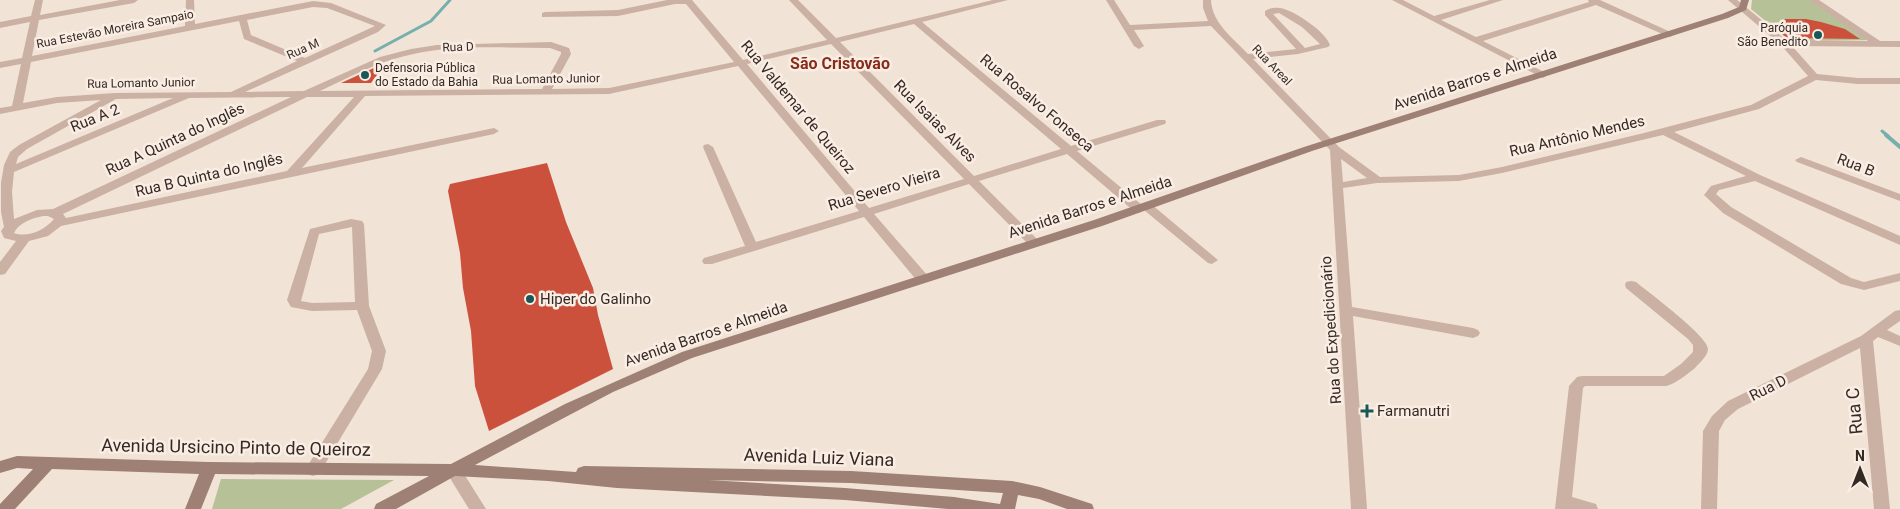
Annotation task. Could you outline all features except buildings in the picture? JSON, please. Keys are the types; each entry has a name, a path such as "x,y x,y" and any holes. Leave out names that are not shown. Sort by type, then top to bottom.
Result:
{"street":[{"path":"17,108 39,0"},
{"path":"0,25 134,0"},
{"path":"190,0 190,27"},
{"name":"Rua Isaias Alves","path":"793,0 1034,243"},
{"name":"Rua Lomanto Junior","path":"0,111 79,97 192,94 609,91 1004,0"},
{"path":"1110,0 1139,46"},
{"path":"1128,28 1213,23 1207,8 1207,0"},
{"path":"1396,0 1543,75"},
{"path":"1434,19 1500,0"},
{"path":"1732,0 1744,4 1784,43 1814,77 1858,81 1900,81"},
{"path":"1813,0 1877,44"},
{"name":"Rua Valdemar de Queiroz","path":"545,15 618,13 675,1 688,1 924,279"},
{"path":"1476,40 1595,1 1670,34"},
{"name":"Rua Estevão Moreira Sampaio","path":"0,65 242,17 322,4 380,24"},
{"name":"Avenida Barros e Almeida","path":"382,509 582,400 640,373 687,355 1143,208 1670,34 1733,13 1744,4"},
{"path":"1248,57 1302,50 1322,47 1325,43 1290,12 1278,9 1268,11 1270,16 1302,50"},
{"path":"242,17 247,37 305,61"},
{"name":"Rua Rosalvo Fonseca","path":"915,21 1070,150 1212,260"},
{"name":"Rua Areal","path":"1213,23 1248,57 1332,146"},
{"name":"Rua M","path":"232,94 375,30 380,24"},
{"path":"1784,43 1900,44"},
{"name":"Rua D","path":"309,93 371,63 420,50 446,47 560,47 566,50 566,54 545,92"},
{"name":"Rua Antônio Mendes","path":"1337,186 1377,180 1443,179 1478,175 1664,131 1755,107 1814,77"},
{"name":"Rua A Quinta do Inglês","path":"56,218 309,93"},
{"name":"Rua B Quinta do Inglês","path":"56,218 291,174 363,93"},
{"name":"Rua A 2","path":"10,170 192,94"},
{"path":"56,218 44,232 26,238 8,235 10,227 5,205 11,160 23,147 115,96"},
{"name":"Rua Severo Vieira","path":"708,261 1161,122"},
{"path":"291,174 494,131"},
{"path":"1664,131 1756,177 1900,241"},
{"path":"1332,146 1377,180"},
{"name":"Rua do Expedicionário","path":"1332,146 1337,186 1359,509"},
{"path":"708,147 752,247"},
{"name":"Rua B","path":"1802,160 1900,198"},
{"path":"1756,177 1715,188 1710,195 1727,210 1846,281 1864,286 1900,277"},
{"path":"10,227 32,215 56,218"},
{"path":"313,470 375,369 379,351 362,306 358,224 351,223 314,232 294,300 296,304 312,307 362,306"},
{"path":"0,271 26,238"},
{"path":"1590,509 1564,505 1576,386 1582,381 1666,381 1674,378 1699,355 1701,349 1700,343 1693,336 1631,285"},
{"path":"1346,310 1473,333"},
{"name":"Rua D","path":"1709,509 1711,431 1715,420 1733,405 1872,335 1900,314"},
{"path":"1872,335 1900,342"},
{"name":"Rua C","path":"1872,335 1882,509"},
{"path":"0,456 17,462"},
{"path":"0,467 17,462"},
{"name":"Avenida Ursicino Pinto de Queiroz","path":"17,462 313,470 453,470"},
{"path":"5,509 47,464"},
{"path":"193,509 209,468"},
{"path":"453,470 478,509"},
{"name":"Avenida Luiz Viana","path":"453,470 548,474 621,472 851,477 1012,487 1040,493 1086,509"},
{"name":"Avenida Luiz Viana","path":"548,474 601,481 845,494 954,503 995,509"},
{"path":"1007,509 1012,487"}],"green space":[{"path":"1752,0 1814,0 1872,40 1790,41 1751,9"},
{"path":"221,479 394,480 341,509 212,509"}],"waterway":[{"path":"375,51 431,21 450,0"},
{"path":"1882,131 1888,136"},
{"path":"1886,135 1900,147"}],"place":[{"name":"Paróquia São Benedito","path":"1818,35"},
{"name":"Defensoria Pública do Estado da Bahia","path":"365,75"},
{"name":"Hiper do Galinho","path":"530,299"},
{"name":"Farmanutri","path":"1367,411"}],"district":[{"name":"São Cristovão","path":"840,63"}]}
